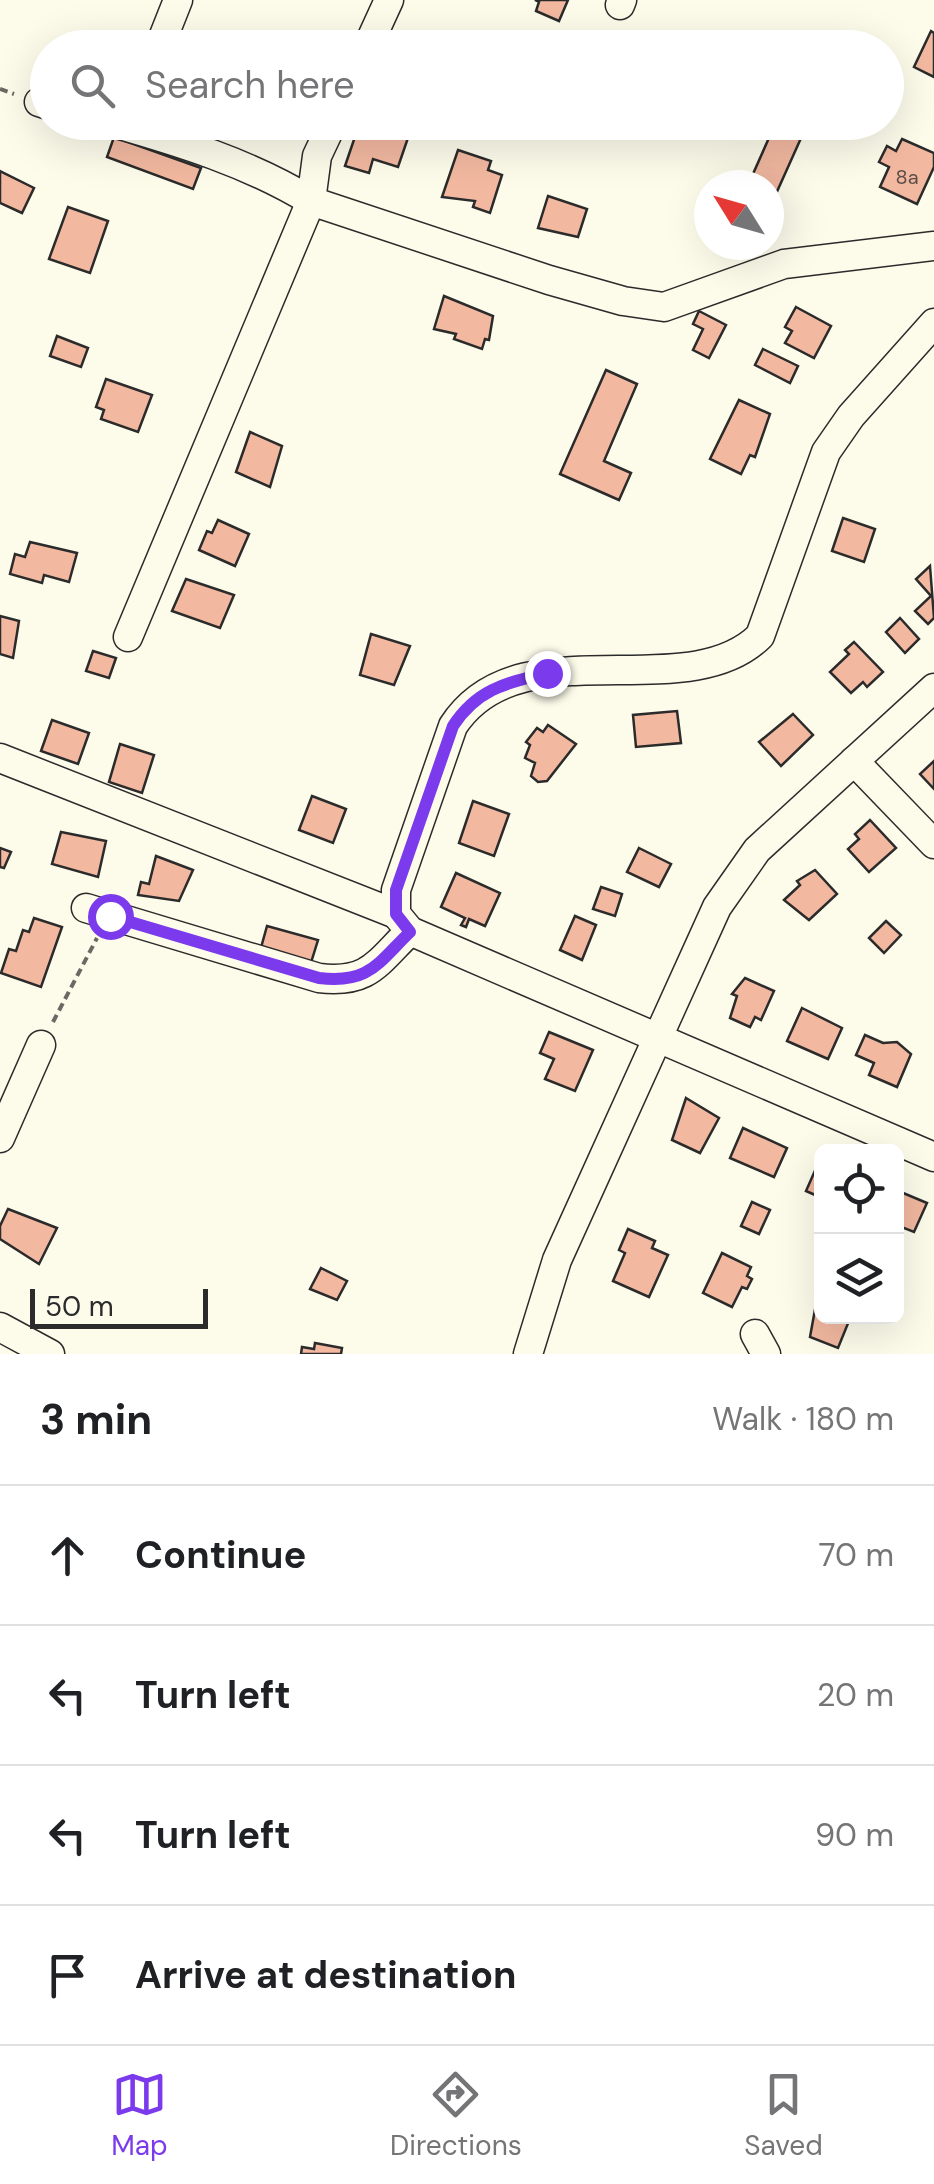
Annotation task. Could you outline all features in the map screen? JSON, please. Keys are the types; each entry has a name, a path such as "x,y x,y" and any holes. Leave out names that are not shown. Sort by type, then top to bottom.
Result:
{"street":[{"path":"166,30 178,0"},
{"path":"376,30 390,0"},
{"path":"176,140 285,185 311,201 550,280 623,301 664,307 784,264 934,246"},
{"path":"128,636 311,201 317,156 324,140"},
{"path":"98,912 319,978 346,981 364,976 403,923 396,890 453,726 468,703 494,686 547,673 688,664 746,650 760,636 826,452 852,416 934,322"},
{"path":"528,1354 557,1260 736,875 757,850 934,688"},
{"path":"0,758 403,923 934,1156"},
{"path":"854,761 934,844"},
{"path":"0,1138 41,1046"},
{"path":"0,1327 50,1354"}],"path":[{"path":"41,1046 98,912"}],"building":[{"path":"535,0 568,0 559,21 536,11 539,2"},
{"path":"931,31 934,33 934,77 914,67"},
{"path":"113,140 122,140 201,168 193,189 107,157"},
{"path":"354,140 407,140 398,167 373,159 369,173 345,166"},
{"path":"768,140 800,140 784,176 784,170 755,170"},
{"path":"904,140 934,153 934,167 917,204 880,187 889,167 879,162 887,146 896,151"},
{"path":"458,150 491,161 488,170 502,175 490,213 473,207 475,201 442,197"},
{"path":"0,171 34,188 22,213 0,203"},
{"path":"548,196 587,209 578,237 538,228"},
{"path":"68,207 108,221 90,273 49,259"},
{"path":"444,296 493,316 489,340 485,339 482,349 454,339 456,334 434,329"},
{"path":"796,307 831,326 814,358 785,343 792,331 785,327"},
{"path":"699,311 726,325 709,358 693,350 703,329 693,324"},
{"path":"57,336 88,348 81,367 50,356"},
{"path":"763,349 798,366 790,383 755,365"},
{"path":"606,370 637,384 604,461 631,473 619,500 560,474"},
{"path":"106,379 152,395 138,432 101,419 104,410 96,407"},
{"path":"739,400 770,414 755,457 750,455 741,474 710,459"},
{"path":"250,432 282,446 270,487 236,472"},
{"path":"843,518 875,529 864,562 832,551"},
{"path":"218,520 249,534 235,566 199,550 207,531 212,533"},
{"path":"30,542 77,553 69,582 44,575 42,583 10,574 15,554 25,557"},
{"path":"930,566 934,618 928,624 915,611 931,596 916,579"},
{"path":"186,579 234,595 220,628 172,611"},
{"path":"0,616 19,621 13,658 0,654"},
{"path":"900,618 919,639 905,653 886,632"},
{"path":"371,634 410,646 394,685 360,675"},
{"path":"854,642 883,672 867,687 863,682 851,693 830,672 849,654 845,650"},
{"path":"93,651 116,658 109,678 86,671"},
{"path":"677,711 681,743 636,747 633,715"},
{"path":"793,714 813,735 781,766 759,742"},
{"path":"52,720 89,733 78,764 41,751"},
{"path":"548,725 576,744 547,781 538,782 531,776 535,763 525,758 530,745 526,742 537,728 543,732"},
{"path":"120,744 154,755 142,793 109,782"},
{"path":"934,761 934,789 920,774"},
{"path":"312,796 346,809 333,843 299,830"},
{"path":"473,801 509,814 494,856 459,843"},
{"path":"870,820 896,848 869,872 848,849 859,839 855,834"},
{"path":"61,832 106,841 98,877 52,864"},
{"path":"0,848 11,852 4,868 0,867"},
{"path":"639,848 671,864 659,887 627,872"},
{"path":"156,856 193,870 179,901 138,895 141,882 149,884"},
{"path":"815,870 837,894 809,920 784,900 800,885 797,881"},
{"path":"456,873 500,893 485,926 469,919 466,927 461,925 465,918 441,907"},
{"path":"601,887 622,894 615,916 593,909"},
{"path":"575,916 596,925 582,960 560,950"},
{"path":"34,918 62,927 41,987 1,973 9,949 16,951 23,930 29,932"},
{"path":"886,921 901,935 884,953 869,938"},
{"path":"267,926 318,940 309,969 259,955"},
{"path":"745,978 774,991 761,1020 755,1017 750,1027 730,1018 737,996 732,994"},
{"path":"802,1008 842,1028 828,1059 787,1041"},
{"path":"549,1032 593,1050 575,1091 545,1079 554,1059 540,1053"},
{"path":"865,1035 883,1043 897,1042 911,1054 897,1087 869,1075 874,1063 856,1055"},
{"path":"686,1098 719,1118 700,1153 672,1140"},
{"path":"743,1128 787,1148 774,1177 730,1158"},
{"path":"814,1173 814,1194 806,1191"},
{"path":"904,1193 927,1203 914,1232 904,1228"},
{"path":"752,1202 770,1210 759,1234 741,1226"},
{"path":"8,1209 57,1228 39,1264 0,1239 0,1226"},
{"path":"628,1229 655,1241 652,1248 668,1255 649,1297 613,1281 625,1253 619,1250"},
{"path":"722,1253 751,1267 747,1276 752,1279 747,1289 742,1287 732,1307 703,1293"},
{"path":"321,1268 347,1281 337,1300 310,1289"},
{"path":"814,1315 814,1324 848,1324 838,1348 810,1337"},
{"path":"315,1343 342,1348 341,1354 301,1354 302,1347 314,1349"}],"route":[{"path":"110,916 319,978 346,981 364,976 410,932 396,914 396,890 453,726 468,703 494,686 547,673"}]}
